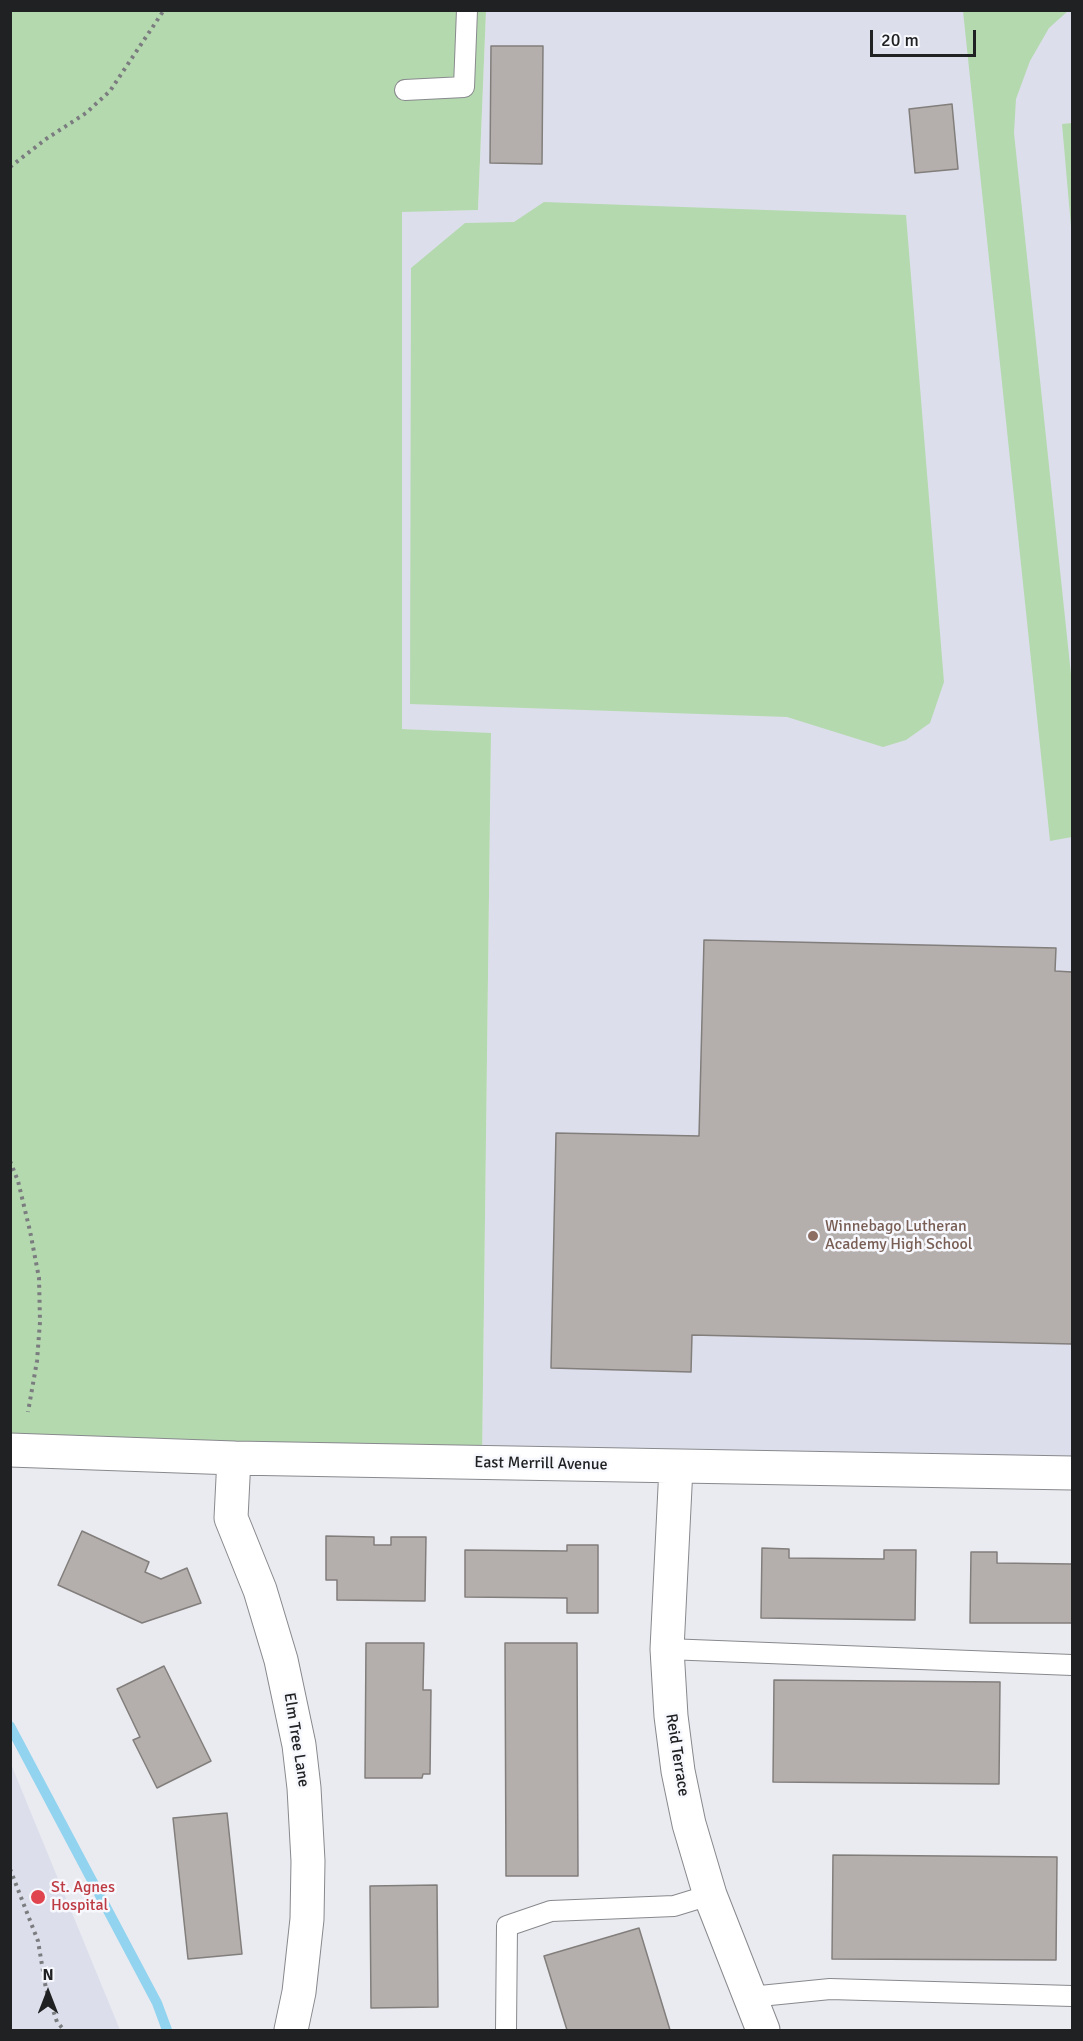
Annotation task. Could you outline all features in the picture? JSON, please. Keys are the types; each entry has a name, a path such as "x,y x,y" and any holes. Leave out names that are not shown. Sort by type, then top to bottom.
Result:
{"street":[{"name":"East Merrill Avenue","path":"10,1450 234,1458 1072,1473"},
{"name":"Elm Tree Lane","path":"234,1458 231,1518 260,1590 281,1660 299,1745 304,1788 308,1861 306,1919 299,1992 291,2031"},
{"name":"Reid Terrace","path":"676,1467 667,1648 671,1716 678,1770 694,1841 710,1895 763,2031"}],"lane":[{"path":"405,90 464,87 467,10"},
{"path":"667,1648 1072,1665"},
{"path":"506,2031 507,1926 551,1911 674,1906 710,1895"},
{"path":"750,1997 830,1989 1072,1996"}],"path":[{"path":"10,167 46,139 86,113 110,91 164,10"},
{"path":"10,1161 30,1231 39,1278 39,1332 28,1412"},
{"path":"10,1869 38,1941 46,1989 57,2022 64,2031"}],"shaded area":[{"path":"486,11 1072,11 1072,1473 482,1463 491,734 402,729 402,211 478,210"},
{"name":"St. Agnes Hospital","path":"11,1764 120,2030 11,2030"}],"green space":[{"path":"11,11 486,11 478,210 402,212 402,729 491,733 482,1463 11,1450"},
{"path":"963,11 1068,11 1049,28 1030,61 1016,99 1014,133 1072,684 1072,837 1050,841"},
{"path":"1072,123 1072,238 1062,124"},
{"path":"544,202 906,215 944,682 930,723 906,740 883,747 787,717 410,704 411,268 465,223 514,222"}],"building":[{"path":"491,46 543,46 542,164 490,163"},
{"path":"952,104 958,169 915,173 909,109"},
{"name":"Winnebago Lutheran Academy High School","path":"704,940 1056,948 1055,971 1072,972 1072,1344 692,1335 691,1372 551,1368 556,1133 699,1136"},
{"path":"82,1531 149,1562 145,1572 161,1579 187,1568 201,1603 142,1623 58,1585"},
{"path":"326,1536 374,1537 374,1545 391,1545 391,1537 426,1537 425,1601 337,1600 337,1580 326,1580"},
{"path":"567,1545 598,1545 598,1613 567,1613 567,1598 465,1597 465,1550 567,1551"},
{"path":"762,1548 789,1549 789,1558 884,1559 884,1550 916,1550 915,1620 761,1618"},
{"path":"971,1552 997,1552 997,1563 1072,1564 1072,1623 970,1623"},
{"path":"366,1643 424,1643 423,1690 431,1690 430,1774 423,1774 422,1778 365,1778"},
{"path":"505,1643 577,1643 578,1876 506,1876"},
{"path":"164,1666 211,1761 157,1788 133,1740 140,1737 117,1689"},
{"path":"774,1680 1000,1682 999,1784 773,1782"},
{"path":"227,1813 242,1954 188,1959 173,1818"},
{"path":"833,1855 1057,1857 1056,1960 832,1959"},
{"path":"437,1885 438,2007 371,2008 370,1886"},
{"path":"639,1928 670,2030 567,2030 544,1956"}],"waterway":[{"path":"10,1726 157,2003 167,2030"}],"place":[{"name":"Winnebago Lutheran Academy High School","path":"813,1236"},
{"name":"St. Agnes Hospital","path":"38,1897"}]}
